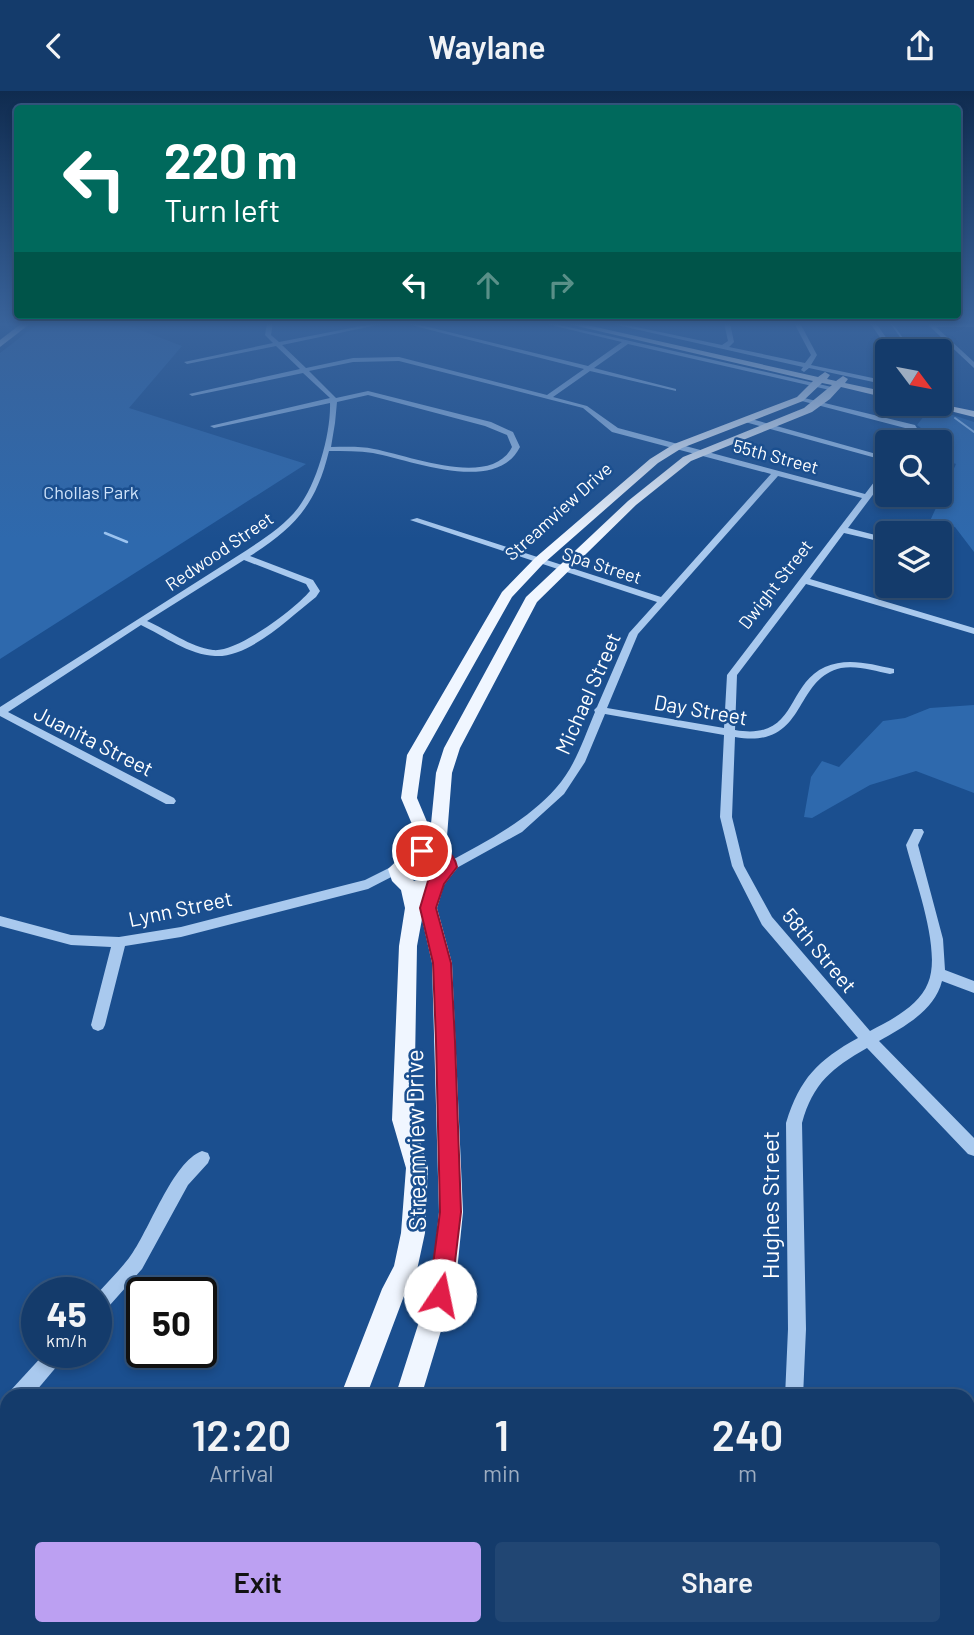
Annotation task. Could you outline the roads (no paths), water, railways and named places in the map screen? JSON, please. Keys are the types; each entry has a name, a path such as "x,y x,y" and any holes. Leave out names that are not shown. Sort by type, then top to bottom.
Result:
{"main road":[{"name":"Streamview Drive","path":"415,854 422,829 409,798 415,755 507,595 539,561 654,461 678,446 748,420 804,395"},
{"path":"442,857 429,850 415,854 404,880 424,887 436,881 442,857 444,773 453,748 531,600 670,470 699,452 818,404 827,395"},
{"path":"952,403 974,408"},
{"path":"952,409 974,414"},
{"name":"Streamview Drive","path":"356,1389 394,1289 405,1270 413,1233 417,1168 403,1120 408,946 414,908 404,880"},
{"name":"Streamview Drive","path":"410,1389 444,1281 450,1212 442,963 428,908 436,881"}],"street":[{"path":"330,395 333,398"},
{"path":"214,426 333,398 357,395"},
{"path":"325,449 373,451 445,470 461,471 494,465 515,451 510,434 488,424 382,395"},
{"name":"55th Street","path":"546,395 585,407 615,430 869,497"},
{"name":"Redwood Street","path":"0,712 283,528 304,507 325,449 334,408 333,398"},
{"path":"800,399 912,427 914,430"},
{"path":"748,420 765,427 875,456"},
{"name":"Michael Street","path":"442,857 476,850 518,829 560,791 579,762 633,635 661,600 776,473"},
{"name":"Dwight Street","path":"728,735 732,675 875,488"},
{"name":"Spa Street","path":"414,520 661,600"},
{"path":"844,530 875,538"},
{"path":"140,621 208,651 223,653 240,648 313,595 310,583 243,556"},
{"path":"807,580 974,631"},
{"name":"Day Street","path":"600,710 728,735 754,737 773,733 782,727 818,674 830,667 854,664 890,671"},
{"name":"Juanita Street","path":"0,712 170,801"},
{"name":"58th Street","path":"728,735 726,817 732,849 746,884 767,921 868,1039 974,1149"},
{"name":"Hughes Street","path":"794,1389 797,1329 794,1123 803,1098 817,1075 868,1039 922,1008 933,991 939,956 912,845 918,832"},
{"name":"Lynn Street","path":"0,921 71,940 119,943 181,932 368,884 404,880"},
{"path":"99,1025 119,943"},
{"path":"938,973 974,987"},
{"path":"112,1290 136,1263 182,1180 202,1158"},
{"path":"25,1389 44,1368"}],"waterway":[{"path":"955,418 974,432"},
{"path":"105,533 127,542"}],"park label":[{"name":"Chollas Park","path":"91,492"}]}
